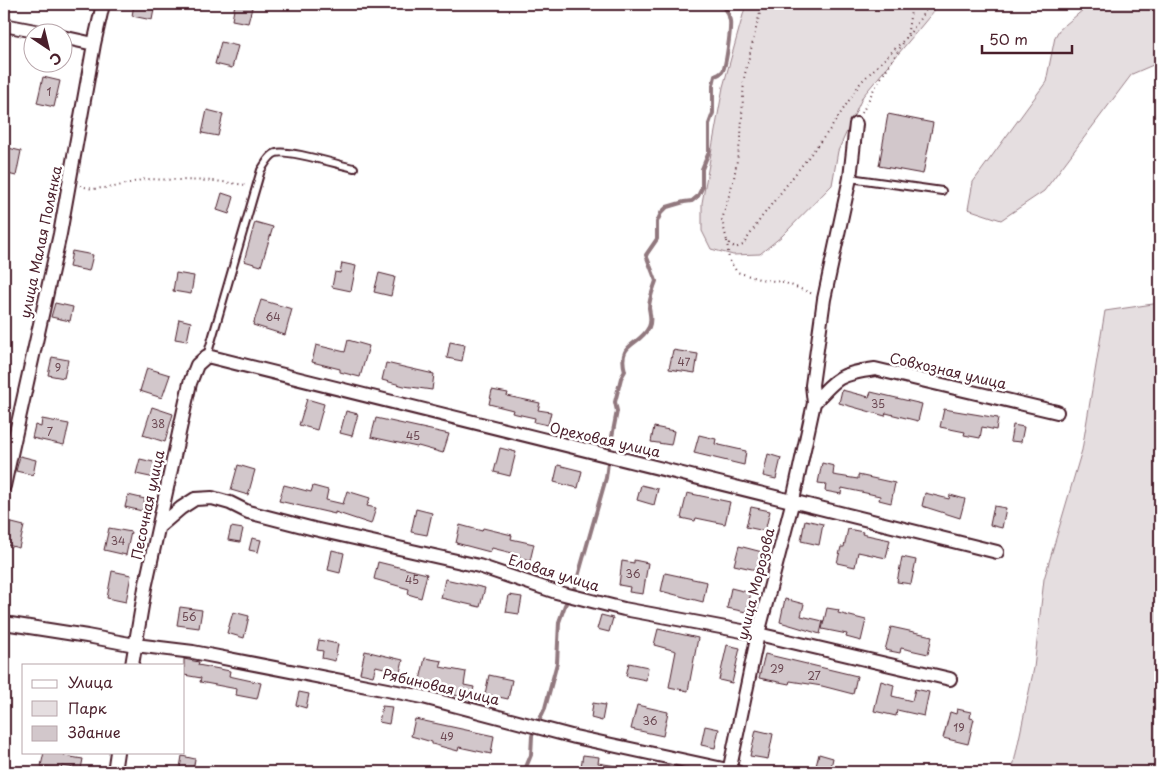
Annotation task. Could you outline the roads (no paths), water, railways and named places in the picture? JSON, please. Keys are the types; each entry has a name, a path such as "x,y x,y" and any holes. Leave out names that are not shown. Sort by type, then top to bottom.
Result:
{"street":[{"name":"улица Малая Полянка","path":"4,486 60,234 103,4"},
{"path":"4,25 22,28"},
{"path":"72,39 94,44"},
{"path":"814,403 812,385 824,299 850,178 856,124"},
{"name":"Ореховая улица","path":"207,356 997,552"},
{"name":"Песочная улица","path":"132,664 145,588 190,384 196,365 207,356"},
{"name":"Совхозная улица","path":"814,403 834,380 852,372 875,369 1057,412"},
{"name":"улица Морозова","path":"732,772 758,634 793,500 814,403"},
{"name":"Еловая улица","path":"160,526 195,499 212,498 230,503 248,512 314,529 479,566 562,593 624,609 758,634 950,679"},
{"name":"Рябиновая улица","path":"4,622 135,645 193,652 423,696 545,729 732,772"},
{"path":"114,772 117,754"}],"lane":[{"path":"207,356 261,170 268,160 276,153 290,154 354,168"},
{"path":"850,178 942,191"}],"waterway":[{"path":"524,772 531,755 532,736 545,708 557,663 559,622 565,605 575,587 606,478 617,411 615,402 621,378 625,371 624,355 626,350 645,333 650,324 649,305 656,281 646,255 657,239 657,222 661,213 667,207 692,201 698,196 702,188 702,169 709,152 709,124 713,113 713,85 715,76 724,69 729,39 730,18 726,9 721,4"}]}
